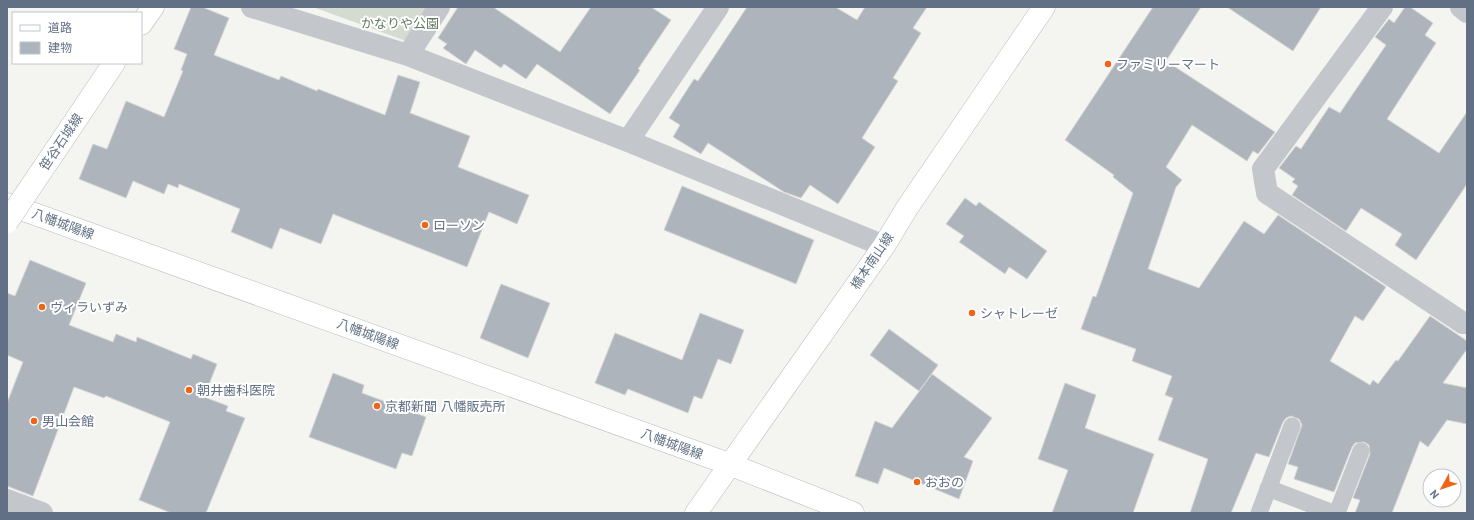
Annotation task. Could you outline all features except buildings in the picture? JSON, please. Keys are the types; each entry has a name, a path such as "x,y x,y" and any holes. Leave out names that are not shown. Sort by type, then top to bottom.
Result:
{"street":[{"path":"142,23 153,7"},
{"path":"252,7 408,55 628,141 884,246"},
{"path":"408,55 439,7"},
{"path":"628,141 718,7"},
{"name":"橋本南山線","path":"696,513 728,464 884,246 907,208 1044,7"},
{"path":"1382,7 1263,169 1267,193 1463,323 1467,323"},
{"path":"1460,7 1467,12"},
{"name":"笹谷石城線","path":"7,222 113,64"},
{"name":"八幡城陽線","path":"7,204 728,464 853,513"},
{"path":"7,500 42,513"}],"lane":[{"path":"1259,513 1292,426"},
{"path":"1337,513 1361,452"},
{"path":"1268,488 1333,513"}],"green space":[{"name":"かなりや公園","path":"313,7 428,7 406,41"}],"place":[{"name":"ファミリーマート","path":"1108,64"},
{"name":"ローソン","path":"425,225"},
{"name":"ヴィラいずみ","path":"42,307"},
{"name":"シャトレーゼ","path":"972,313"},
{"name":"朝井歯科医院","path":"189,390"},
{"name":"京都新聞 八幡販売所","path":"377,406"},
{"name":"男山会館","path":"34,421"},
{"name":"おおの","path":"917,482"}]}
